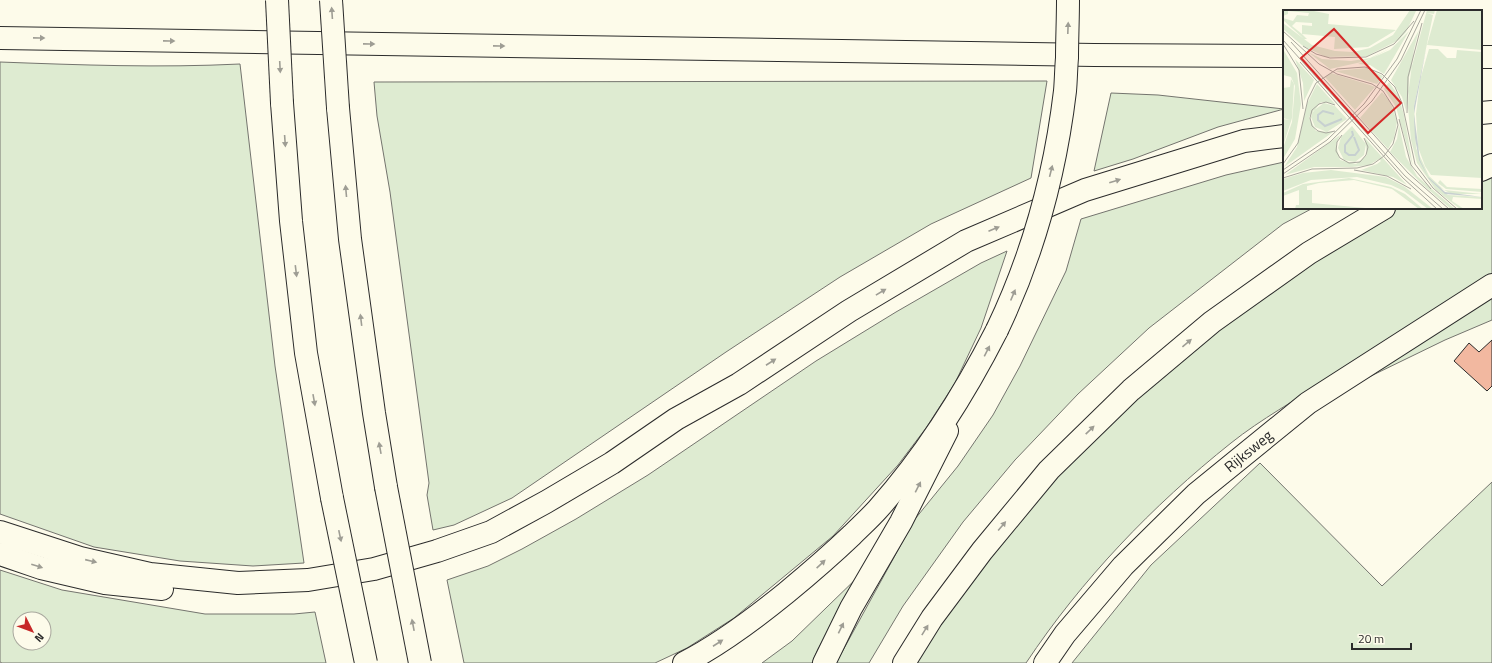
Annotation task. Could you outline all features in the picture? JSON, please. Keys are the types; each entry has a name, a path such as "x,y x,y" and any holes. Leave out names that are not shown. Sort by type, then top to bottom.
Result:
{"main road":[{"path":"277,0 282,103 291,221 306,353 332,498 366,663"},
{"path":"331,0 338,108 350,240 374,413 386,487 420,663"},
{"path":"824,663 851,608 901,522 997,330 1025,267 1036,232 1054,161 1065,90 1068,0"},
{"path":"0,38 1086,55 1283,56"},
{"path":"1482,113 1492,112"},
{"path":"0,532 80,558 150,574 238,583 308,580 374,569 437,551 491,532 546,502 612,463 676,419 739,384 849,312 966,241 1085,190 1244,141 1283,136"},
{"path":"1482,170 1492,165"},
{"path":"904,663 932,618 991,539 1049,470 1131,390 1212,322 1309,253 1382,209"},
{"name":"Rijksweg","path":"1045,663 1065,634 1123,566 1196,494 1308,403 1492,285"},
{"path":"684,663 702,654 751,622 814,571 878,510 920,458 946,421 976,372"},
{"path":"0,554 41,568 105,583 166,590 229,593 280,592 378,581 449,559 505,536 559,507 654,449 683,429 739,384"}],"green space":[{"path":"0,62 150,66 240,64 275,366 304,563 253,566 180,561 94,547 0,514"},
{"path":"1047,81 1031,178 931,224 840,277 726,352 512,498 454,525 433,530 427,495 429,483 390,192 377,116 374,82"},
{"path":"1111,93 1158,95 1283,109 1218,127 1133,159 1094,171"},
{"path":"1283,162 1283,209 1311,209 1283,224 1149,328 1078,394 1015,460 963,522 903,606 869,663 836,663 915,519 958,466 993,415 1020,366 1066,271 1081,219 1226,175"},
{"path":"1492,166 1492,276 1266,418 1242,434 1202,467 1146,518 1120,545 1071,602 1026,663 914,663 940,622 1047,479 1200,338 1387,209 1482,209 1482,169"},
{"path":"1007,251 981,328 955,383 926,428 898,465 833,536 734,618 687,648 655,663 464,663 447,580 488,566 576,519 648,475 816,361 896,312 981,263"},
{"path":"1492,298 1492,320 1445,340 1340,391"},
{"path":"1260,463 1382,586 1492,482 1492,663 1072,663 1151,565"},
{"path":"0,570 62,590 205,614 294,614 315,612 326,663 0,662"},
{"path":"862,573 818,649 812,663 762,663 792,641"}],"building":[{"path":"1492,340 1492,386 1487,391 1454,361 1469,343 1479,352"}]}
